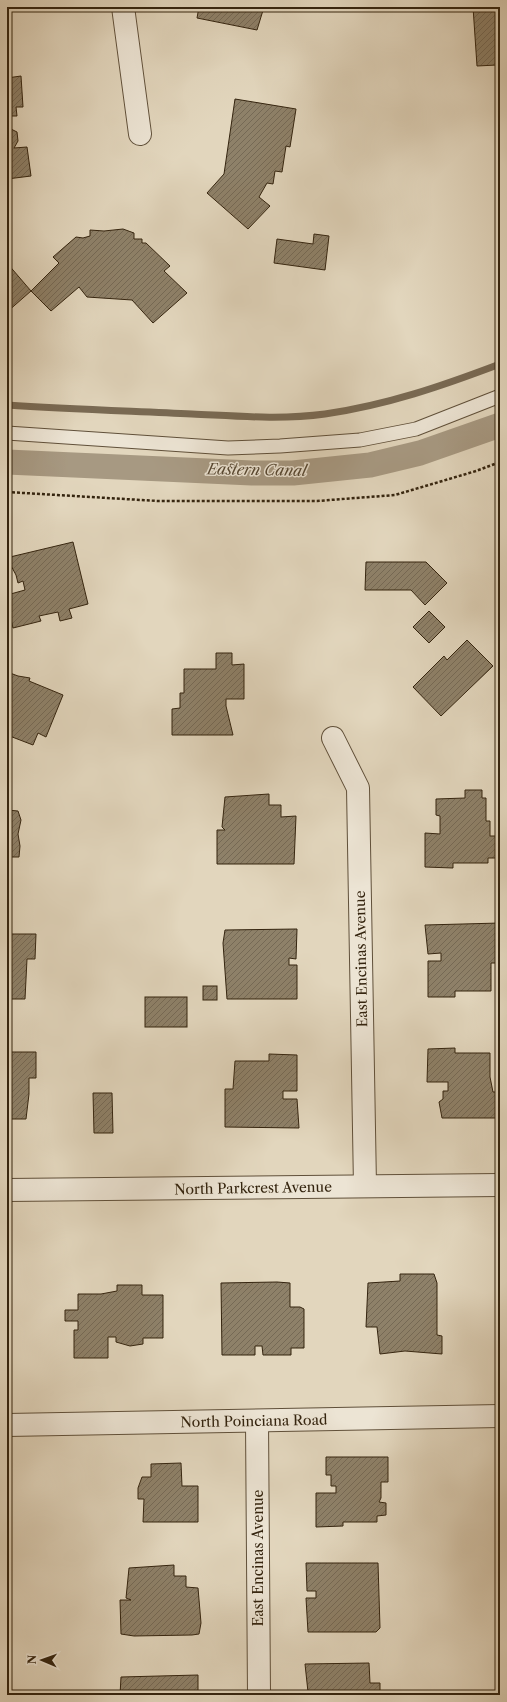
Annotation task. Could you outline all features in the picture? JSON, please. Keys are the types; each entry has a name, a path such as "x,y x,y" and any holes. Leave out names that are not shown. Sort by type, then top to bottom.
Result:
{"street":[{"path":"123,7 140,134"},
{"name":"East Encinas Avenue","path":"333,738 358,788 365,1186"},
{"name":"North Parkcrest Avenue","path":"7,1190 500,1186"},
{"name":"North Poinciana Road","path":"7,1425 257,1422 500,1416"},
{"name":"East Encinas Avenue","path":"257,1422 259,1695"}],"lane":[{"path":"7,432 228,448 280,446 360,440 416,430 500,396"}],"path":[{"path":"7,492 158,501 317,501 395,495 476,471 500,462"}],"building":[{"path":"199,7 264,7 257,30 197,18"},
{"path":"473,7 500,7 500,87 497,65 477,66"},
{"path":"21,76 23,107 16,107 17,116 10,116 11,129 17,132 18,141 14,148 27,147 31,176 7,179 7,78"},
{"path":"235,99 296,109 290,147 286,146 282,172 275,171 273,184 267,183 259,197 270,206 248,229 207,193 224,174"},
{"path":"123,229 134,233 134,239 142,239 142,243 146,243 170,266 164,271 187,293 153,323 132,300 87,297 79,287 51,311 31,291 59,263 53,257 76,237 83,238 90,236 90,230 104,231"},
{"path":"314,234 329,236 325,270 274,263 277,239 313,244"},
{"path":"7,263 31,291 7,312"},
{"path":"73,542 88,604 69,609 72,618 60,621 58,612 39,616 41,621 13,628 7,603 7,595 25,590 23,581 18,583 16,575 9,562 10,557"},
{"path":"366,562 426,562 447,583 425,605 411,590 365,590"},
{"path":"429,611 445,627 429,643 413,627"},
{"path":"467,640 493,666 441,716 413,687 444,656 447,660"},
{"path":"216,653 232,653 232,665 244,664 244,699 226,699 226,706 233,735 172,735 172,709 180,708 180,693 184,693 184,669 216,669"},
{"path":"10,673 30,678 29,681 63,695 46,737 38,733 33,745 7,735 7,680"},
{"path":"465,790 482,790 482,798 486,798 486,821 490,821 490,836 500,836 500,858 488,858 488,863 453,863 453,868 425,867 425,833 440,834 440,816 436,815 436,799 465,798"},
{"path":"269,794 269,805 281,805 281,817 296,816 294,864 217,864 217,830 225,830 222,827 225,797"},
{"path":"7,810 18,811 21,820 18,834 20,846 19,857 10,857 9,870 7,870"},
{"path":"496,881 500,881 500,894 496,894"},
{"path":"500,923 500,963 491,963 491,991 455,991 455,997 428,997 428,961 441,961 441,953 428,954 425,925"},
{"path":"297,929 296,959 289,958 289,965 297,965 297,999 227,999 223,943 225,930"},
{"path":"7,934 36,934 35,959 27,959 25,999 7,999"},
{"path":"203,986 217,986 217,1000 203,1000"},
{"path":"145,997 187,997 187,1027 145,1027"},
{"path":"455,1048 455,1053 490,1053 490,1077 493,1092 500,1092 500,1118 442,1118 439,1102 443,1099 443,1091 448,1091 448,1082 427,1082 428,1049"},
{"path":"7,1052 36,1052 36,1078 29,1078 26,1119 7,1119"},
{"path":"269,1054 297,1055 297,1091 283,1091 283,1099 297,1099 299,1128 225,1127 225,1089 233,1089 235,1061 269,1061"},
{"path":"93,1093 112,1093 113,1133 94,1133"},
{"path":"400,1274 434,1274 437,1283 437,1335 442,1336 442,1354 405,1351 380,1354 377,1327 366,1327 368,1283 400,1281"},
{"path":"221,1283 290,1283 290,1307 300,1307 304,1309 304,1348 291,1348 291,1355 263,1355 262,1346 255,1346 255,1355 222,1355"},
{"path":"117,1285 142,1285 142,1295 163,1295 163,1338 143,1338 143,1344 130,1346 116,1342 116,1337 108,1337 108,1358 74,1358 74,1330 78,1330 78,1321 65,1321 65,1310 78,1310 78,1294 101,1294 117,1291"},
{"path":"326,1457 388,1457 388,1482 381,1482 381,1498 379,1502 386,1503 386,1515 377,1516 377,1522 343,1522 343,1526 316,1527 316,1493 336,1493 336,1486 331,1486 331,1475 326,1475"},
{"path":"181,1463 182,1486 198,1486 198,1522 143,1522 144,1499 138,1499 138,1488 142,1477 151,1477 151,1464"},
{"path":"306,1563 378,1563 380,1628 376,1632 308,1632 306,1598 316,1598 316,1591 307,1591"},
{"path":"174,1565 174,1576 186,1576 186,1587 198,1588 201,1623 199,1634 134,1636 121,1634 120,1600 131,1600 126,1598 129,1568"},
{"path":"369,1663 370,1683 380,1683 380,1695 321,1695 321,1692 308,1692 305,1664"},
{"path":"198,1675 198,1695 120,1695 121,1677"}],"waterway":[{"path":"7,405 242,416 308,416 348,410 392,400 457,380 500,364"},
{"name":"Eastern Canal","path":"7,462 252,473 293,473 370,465 420,453 500,425"}]}
